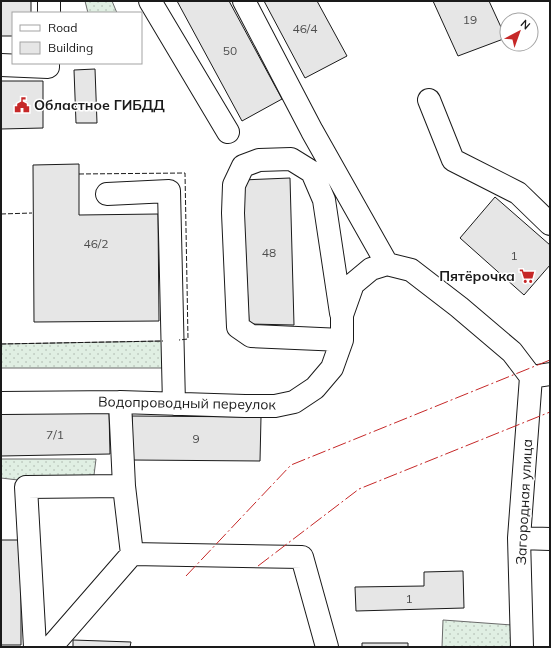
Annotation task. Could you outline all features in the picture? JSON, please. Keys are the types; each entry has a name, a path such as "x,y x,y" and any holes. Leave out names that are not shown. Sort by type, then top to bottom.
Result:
{"street":[{"path":"49,1 49,12"},
{"path":"150,1 228,132"},
{"path":"244,1 312,131 387,264 411,270 460,307 541,375"},
{"path":"1,65 48,67 48,64"},
{"path":"429,100 453,160 518,193 550,224"},
{"path":"342,315 324,200 312,172 291,159 259,160 243,166 234,185 233,213 238,327 251,336 342,340"},
{"path":"107,194 169,191 174,404"},
{"name":"Водопроводный переулок","path":"1,403 120,402 275,406 294,402 315,388 332,368 342,340 342,315 352,284 371,268 387,264"},
{"name":"Загородная улица","path":"522,647 519,538 541,375"},
{"path":"51,647 132,554 124,486 120,402"},
{"path":"35,647 26,487 124,486"},
{"path":"519,538 550,539"},
{"path":"132,554 302,556 327,647"}],"green space":[{"path":"85,1 112,1 117,12 88,12"},
{"path":"162,341 164,368 1,368 1,344"},
{"path":"1,459 96,459 94,475 18,480 1,478"},
{"path":"443,620 512,625 514,647 442,647"}],"building":[{"path":"1,1 31,1 31,12 12,12 12,36 1,36"},
{"path":"177,1 229,1 282,99 242,121"},
{"path":"264,1 317,1 347,56 305,78"},
{"path":"433,1 489,1 499,23 499,41 458,56"},
{"path":"95,69 97,123 76,123 74,70"},
{"name":"Областное ГИБДД","path":"1,81 43,81 43,128 1,129"},
{"path":"79,164 79,215 158,214 159,321 34,322 33,165"},
{"path":"290,178 294,325 249,324 242,180"},
{"path":"495,197 550,245 550,265 524,295 460,238"},
{"path":"109,412 110,454 1,456 1,414"},
{"path":"132,416 261,417 260,461 132,460"},
{"path":"1,540 21,540 21,645 1,645"},
{"path":"463,571 464,608 356,611 355,587 424,586 424,572"},
{"path":"73,640 131,642 130,647 73,647"},
{"path":"362,643 408,643 408,647 362,647"}],"fence":[{"path":"79,174 185,173 188,339 179,340"},
{"path":"1,214 32,213"},
{"path":"1,344 163,341"}],"power":[{"path":"186,576 291,465 550,360"},
{"path":"258,566 359,489 550,412"}],"place":[{"name":"Областное ГИБДД","path":"22,105"},
{"name":"Пятёрочка","path":"527,276"}]}
